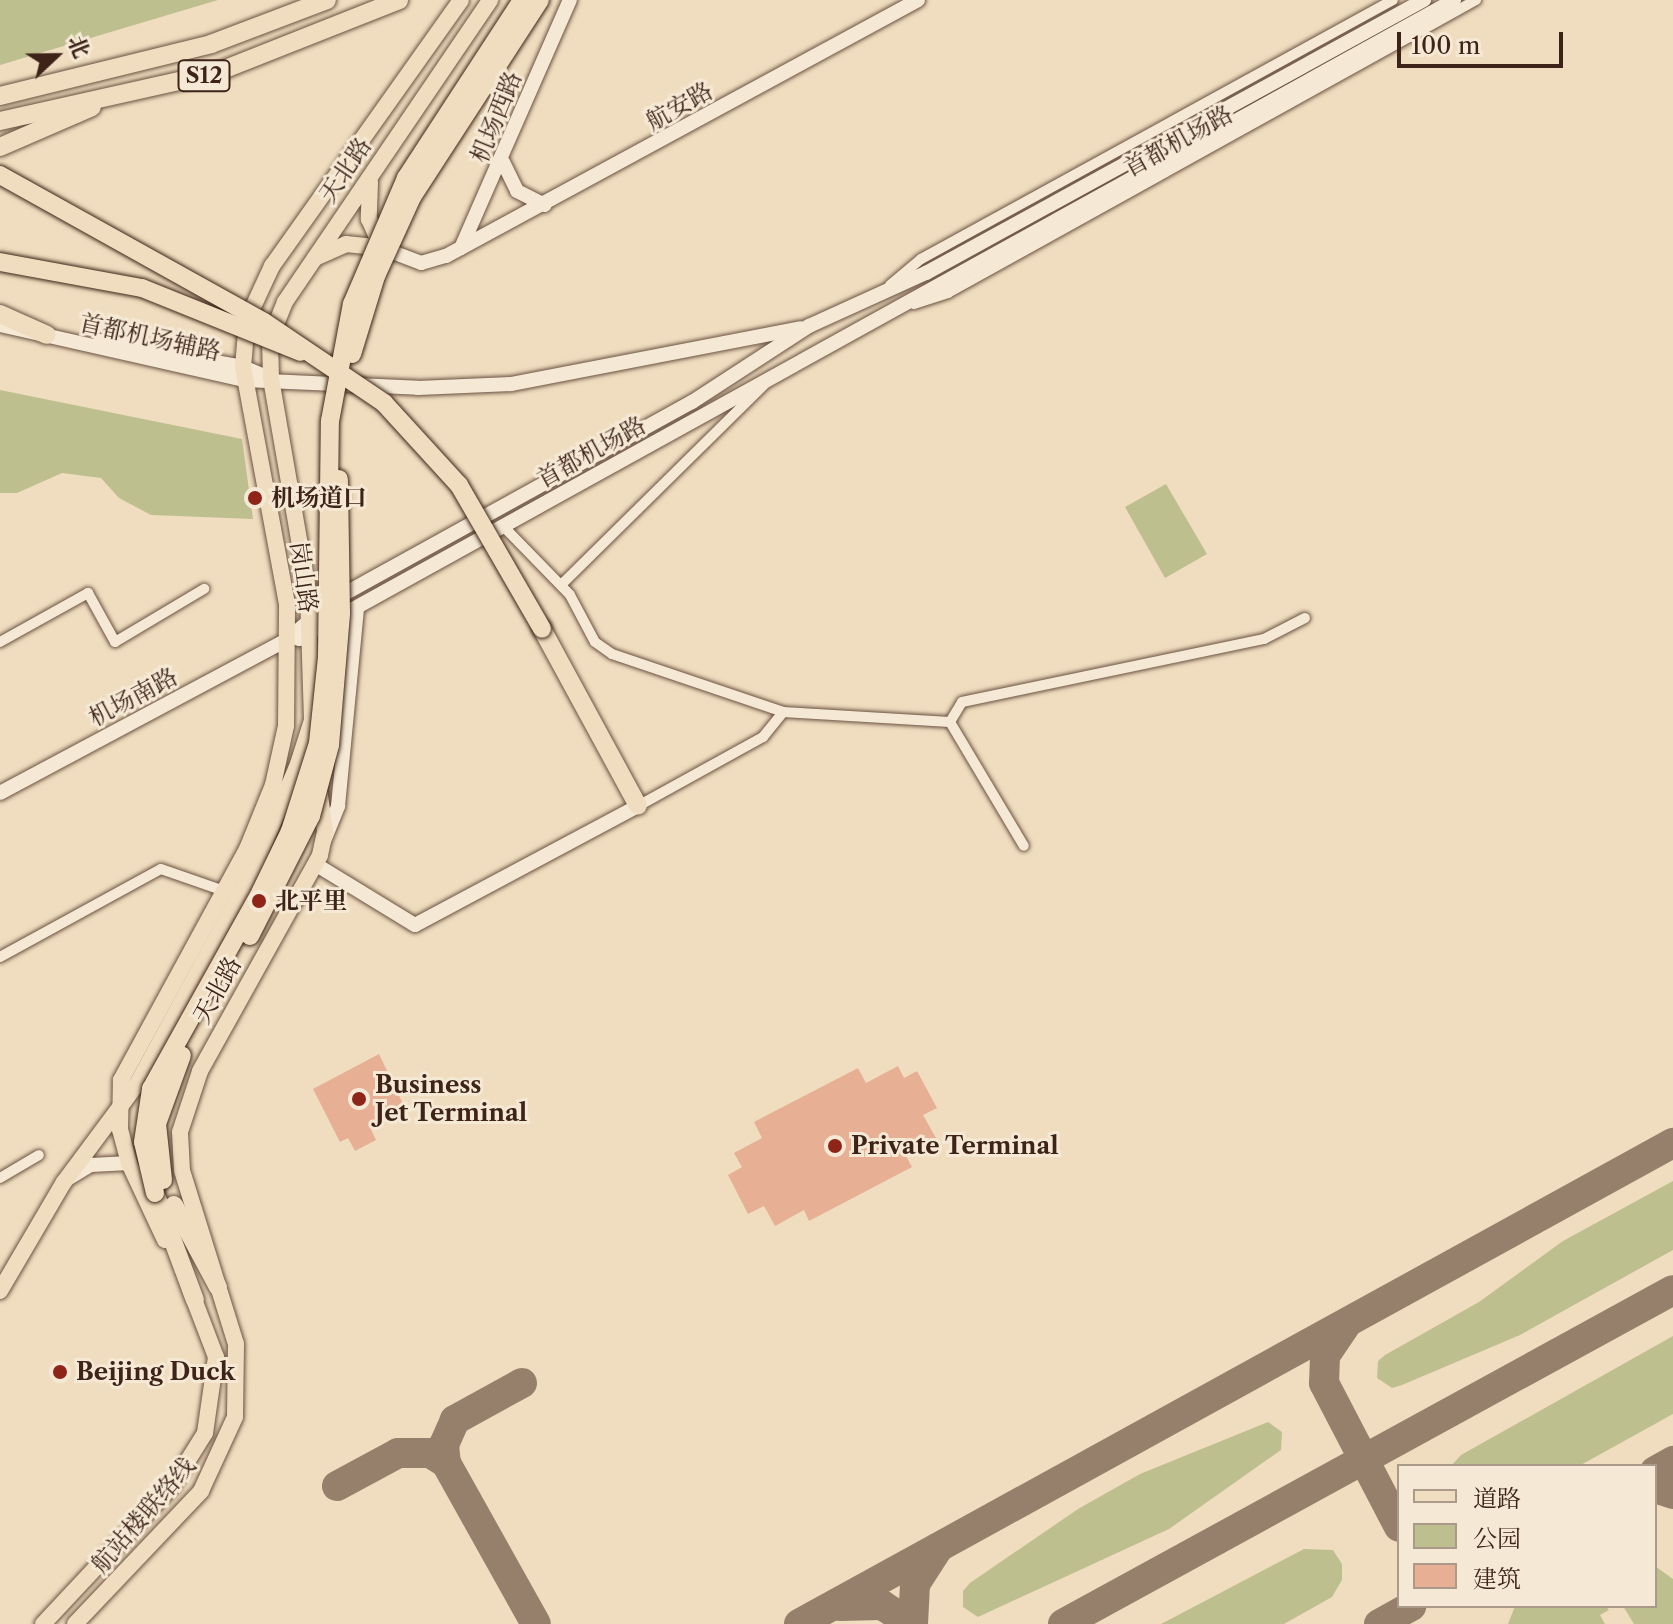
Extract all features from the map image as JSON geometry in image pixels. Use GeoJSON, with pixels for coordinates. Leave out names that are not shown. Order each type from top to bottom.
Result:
{"type":"FeatureCollection","features":[{"type":"Feature","properties":{"kind":"highway"},"geometry":{"type":"LineString","coordinates":[[278,20],[308,0]]}},
{"type":"Feature","properties":{"kind":"highway","name":"S12"},"geometry":{"type":"LineString","coordinates":[[0,96],[146,63],[278,20],[327,0]]}},
{"type":"Feature","properties":{"kind":"highway","name":"S12"},"geometry":{"type":"LineString","coordinates":[[0,121],[109,98],[243,64],[399,0]]}},
{"type":"Feature","properties":{"kind":"highway"},"geometry":{"type":"LineString","coordinates":[[195,1300],[143,1142],[151,1089],[267,879],[318,743],[327,657],[330,421],[352,304],[406,178],[522,0]]}},
{"type":"Feature","properties":{"kind":"highway"},"geometry":{"type":"LineString","coordinates":[[218,1287],[160,1190],[157,1139],[169,1083],[288,867],[325,771],[339,671],[341,432],[367,300],[430,165],[540,0]]}},
{"type":"Feature","properties":{"kind":"highway"},"geometry":{"type":"LineString","coordinates":[[0,147],[70,121],[109,98]]}},
{"type":"Feature","properties":{"kind":"highway"},"geometry":{"type":"LineString","coordinates":[[0,175],[264,322],[302,353],[384,403],[441,461],[542,629],[638,806]]}},
{"type":"Feature","properties":{"kind":"highway"},"geometry":{"type":"LineString","coordinates":[[0,262],[142,288],[276,347],[302,353]]}},
{"type":"Feature","properties":{"kind":"highway"},"geometry":{"type":"LineString","coordinates":[[0,314],[47,335]]}},
{"type":"Feature","properties":{"kind":"main road","name":"天北路"},"geometry":{"type":"LineString","coordinates":[[244,373],[247,320],[260,286],[461,0]]}},
{"type":"Feature","properties":{"kind":"main road","name":"天北路"},"geometry":{"type":"LineString","coordinates":[[271,379],[273,326],[314,258],[490,0]]}},
{"type":"Feature","properties":{"kind":"main road"},"geometry":{"type":"LineString","coordinates":[[314,258],[346,244],[382,248],[367,201],[376,167]]}},
{"type":"Feature","properties":{"kind":"main road","name":"岗山路"},"geometry":{"type":"LineString","coordinates":[[244,373],[287,604],[287,640]]}},
{"type":"Feature","properties":{"kind":"main road","name":"岗山路"},"geometry":{"type":"LineString","coordinates":[[271,379],[310,637]]}},
{"type":"Feature","properties":{"kind":"main road","name":"天北路"},"geometry":{"type":"LineString","coordinates":[[218,1287],[182,1171],[183,1118],[200,1071],[315,864],[324,841],[312,720],[310,637]]}},
{"type":"Feature","properties":{"kind":"main road","name":"天北路"},"geometry":{"type":"LineString","coordinates":[[129,1163],[118,1107],[121,1080],[227,892],[280,761],[287,640]]}},
{"type":"Feature","properties":{"kind":"main road","name":"天北路"},"geometry":{"type":"LineString","coordinates":[[118,1107],[137,1084],[252,872],[312,720]]}},
{"type":"Feature","properties":{"kind":"main road"},"geometry":{"type":"LineString","coordinates":[[0,1291],[64,1182],[118,1107]]}},
{"type":"Feature","properties":{"kind":"main road","name":"航站楼联络线"},"geometry":{"type":"LineString","coordinates":[[43,1624],[172,1486],[201,1442],[217,1372],[195,1300],[129,1163]]}},
{"type":"Feature","properties":{"kind":"main road","name":"航站楼联络线"},"geometry":{"type":"LineString","coordinates":[[75,1624],[191,1503],[223,1455],[240,1380],[235,1335],[218,1287]]}},
{"type":"Feature","properties":{"kind":"street","name":"机场西路"},"geometry":{"type":"LineString","coordinates":[[460,248],[502,162],[570,0]]}},
{"type":"Feature","properties":{"kind":"street","name":"航安路"},"geometry":{"type":"LineString","coordinates":[[382,248],[421,263],[460,248],[545,205],[918,0]]}},
{"type":"Feature","properties":{"kind":"street","name":"首都机场路"},"geometry":{"type":"LineString","coordinates":[[890,285],[921,259],[1393,0]]}},
{"type":"Feature","properties":{"kind":"street","name":"首都机场路"},"geometry":{"type":"LineString","coordinates":[[287,640],[334,600],[692,402],[809,326],[890,285],[926,273],[1424,0]]}},
{"type":"Feature","properties":{"kind":"street","name":"首都机场路"},"geometry":{"type":"LineString","coordinates":[[310,637],[775,374],[1454,0]]}},
{"type":"Feature","properties":{"kind":"street","name":"首都机场路"},"geometry":{"type":"LineString","coordinates":[[896,309],[948,293],[1476,0]]}},
{"type":"Feature","properties":{"kind":"street"},"geometry":{"type":"LineString","coordinates":[[502,162],[517,191],[545,205]]}},
{"type":"Feature","properties":{"kind":"street","name":"首都机场辅路"},"geometry":{"type":"LineString","coordinates":[[0,325],[244,373]]}},
{"type":"Feature","properties":{"kind":"street"},"geometry":{"type":"LineString","coordinates":[[809,326],[822,349]]}},
{"type":"Feature","properties":{"kind":"street","name":"首都机场路"},"geometry":{"type":"LineString","coordinates":[[244,373],[271,379],[485,388],[646,362],[809,326]]}},
{"type":"Feature","properties":{"kind":"street"},"geometry":{"type":"LineString","coordinates":[[561,585],[775,374]]}},
{"type":"Feature","properties":{"kind":"street"},"geometry":{"type":"LineString","coordinates":[[503,526],[561,585],[602,650],[783,712],[950,722]]}},
{"type":"Feature","properties":{"kind":"street"},"geometry":{"type":"LineString","coordinates":[[0,642],[88,593],[115,642],[204,589]]}},
{"type":"Feature","properties":{"kind":"street"},"geometry":{"type":"LineString","coordinates":[[324,841],[338,806],[357,608]]}},
{"type":"Feature","properties":{"kind":"street"},"geometry":{"type":"LineString","coordinates":[[950,722],[962,702],[1264,639],[1305,618]]}},
{"type":"Feature","properties":{"kind":"street"},"geometry":{"type":"LineString","coordinates":[[287,640],[310,637]]}},
{"type":"Feature","properties":{"kind":"street","name":"机场南路"},"geometry":{"type":"LineString","coordinates":[[0,793],[287,640]]}},
{"type":"Feature","properties":{"kind":"street"},"geometry":{"type":"LineString","coordinates":[[315,864],[406,925],[415,925],[763,737],[783,712]]}},
{"type":"Feature","properties":{"kind":"street"},"geometry":{"type":"LineString","coordinates":[[950,722],[1024,846]]}},
{"type":"Feature","properties":{"kind":"street"},"geometry":{"type":"LineString","coordinates":[[0,957],[161,869],[227,892]]}},
{"type":"Feature","properties":{"kind":"street"},"geometry":{"type":"LineString","coordinates":[[0,1178],[39,1155]]}},
{"type":"Feature","properties":{"kind":"street"},"geometry":{"type":"LineString","coordinates":[[64,1182],[91,1165],[129,1163]]}},
{"type":"Feature","properties":{"kind":"green space"},"geometry":{"type":"Polygon","coordinates":[[[0,0],[218,0],[0,65],[0,0]]]}},
{"type":"Feature","properties":{"kind":"green space"},"geometry":{"type":"Polygon","coordinates":[[[0,390],[242,439],[253,519],[151,515],[119,498],[101,478],[62,473],[17,493],[0,493],[0,390]]]}},
{"type":"Feature","properties":{"kind":"green space"},"geometry":{"type":"Polygon","coordinates":[[[1166,484],[1207,554],[1165,578],[1125,507],[1166,484]]]}},
{"type":"Feature","properties":{"kind":"green space"},"geometry":{"type":"Polygon","coordinates":[[[1673,1181],[1673,1250],[1520,1335],[1402,1385],[1392,1388],[1377,1378],[1378,1361],[1385,1355],[1479,1302],[1563,1241],[1673,1181]]]}},
{"type":"Feature","properties":{"kind":"green space"},"geometry":{"type":"Polygon","coordinates":[[[1673,1336],[1673,1414],[1583,1464],[1453,1464],[1461,1455],[1673,1336]]]}},
{"type":"Feature","properties":{"kind":"green space"},"geometry":{"type":"Polygon","coordinates":[[[1268,1422],[1282,1432],[1281,1450],[1169,1529],[978,1617],[963,1607],[963,1591],[970,1583],[1078,1509],[1140,1474],[1268,1422]]]}},
{"type":"Feature","properties":{"kind":"green space"},"geometry":{"type":"Polygon","coordinates":[[[1304,1549],[1333,1550],[1342,1564],[1342,1580],[1332,1597],[1284,1624],[1161,1624],[1304,1549]]]}},
{"type":"Feature","properties":{"kind":"green space"},"geometry":{"type":"Polygon","coordinates":[[[1657,1567],[1673,1579],[1673,1624],[1634,1624],[1624,1608],[1657,1608],[1657,1567]]]}},
{"type":"Feature","properties":{"kind":"green space"},"geometry":{"type":"Polygon","coordinates":[[[1514,1608],[1609,1610],[1600,1615],[1605,1624],[1508,1624],[1514,1608]]]}},
{"type":"Feature","properties":{"kind":"building","name":"Business Jet Terminal"},"geometry":{"type":"Polygon","coordinates":[[[379,1054],[403,1104],[369,1125],[376,1140],[355,1151],[348,1138],[340,1142],[313,1089],[379,1054]]]}},
{"type":"Feature","properties":{"kind":"building","name":"Private Terminal"},"geometry":{"type":"Polygon","coordinates":[[[898,1066],[904,1078],[917,1071],[937,1108],[923,1115],[936,1138],[905,1154],[912,1167],[809,1221],[804,1210],[775,1226],[764,1206],[748,1214],[728,1175],[742,1167],[734,1153],[762,1138],[754,1122],[858,1068],[866,1083],[898,1066]]]}},
{"type":"Feature","properties":{"kind":"taxiway"},"geometry":{"type":"LineString","coordinates":[[799,1624],[1673,1143]]}},
{"type":"Feature","properties":{"kind":"taxiway"},"geometry":{"type":"LineString","coordinates":[[1063,1624],[1673,1290]]}},
{"type":"Feature","properties":{"kind":"taxiway"},"geometry":{"type":"LineString","coordinates":[[1345,1326],[1325,1356],[1324,1383],[1397,1523]]}},
{"type":"Feature","properties":{"kind":"taxiway"},"geometry":{"type":"LineString","coordinates":[[522,1383],[455,1420],[444,1445],[446,1463],[536,1624]]}},
{"type":"Feature","properties":{"kind":"taxiway"},"geometry":{"type":"LineString","coordinates":[[337,1486],[398,1453],[430,1453],[446,1463]]}},
{"type":"Feature","properties":{"kind":"taxiway"},"geometry":{"type":"LineString","coordinates":[[1657,1470],[1673,1461]]}},
{"type":"Feature","properties":{"kind":"taxiway"},"geometry":{"type":"LineString","coordinates":[[1657,1489],[1673,1494]]}},
{"type":"Feature","properties":{"kind":"taxiway"},"geometry":{"type":"LineString","coordinates":[[913,1624],[915,1584],[937,1550]]}},
{"type":"Feature","properties":{"kind":"taxiway"},"geometry":{"type":"LineString","coordinates":[[840,1606],[882,1605],[911,1624]]}},
{"type":"Feature","properties":{"kind":"taxiway"},"geometry":{"type":"LineString","coordinates":[[1379,1624],[1407,1608]]}},
{"type":"Feature","properties":{"kind":"place","name":"机场道口"},"geometry":{"type":"Point","coordinates":[255,498]}},
{"type":"Feature","properties":{"kind":"place","name":"北平里"},"geometry":{"type":"Point","coordinates":[259,901]}},
{"type":"Feature","properties":{"kind":"place","name":"Business Jet Terminal"},"geometry":{"type":"Point","coordinates":[359,1099]}},
{"type":"Feature","properties":{"kind":"place","name":"Private Terminal"},"geometry":{"type":"Point","coordinates":[835,1146]}},
{"type":"Feature","properties":{"kind":"place","name":"Beijing Duck"},"geometry":{"type":"Point","coordinates":[60,1372]}}]}
